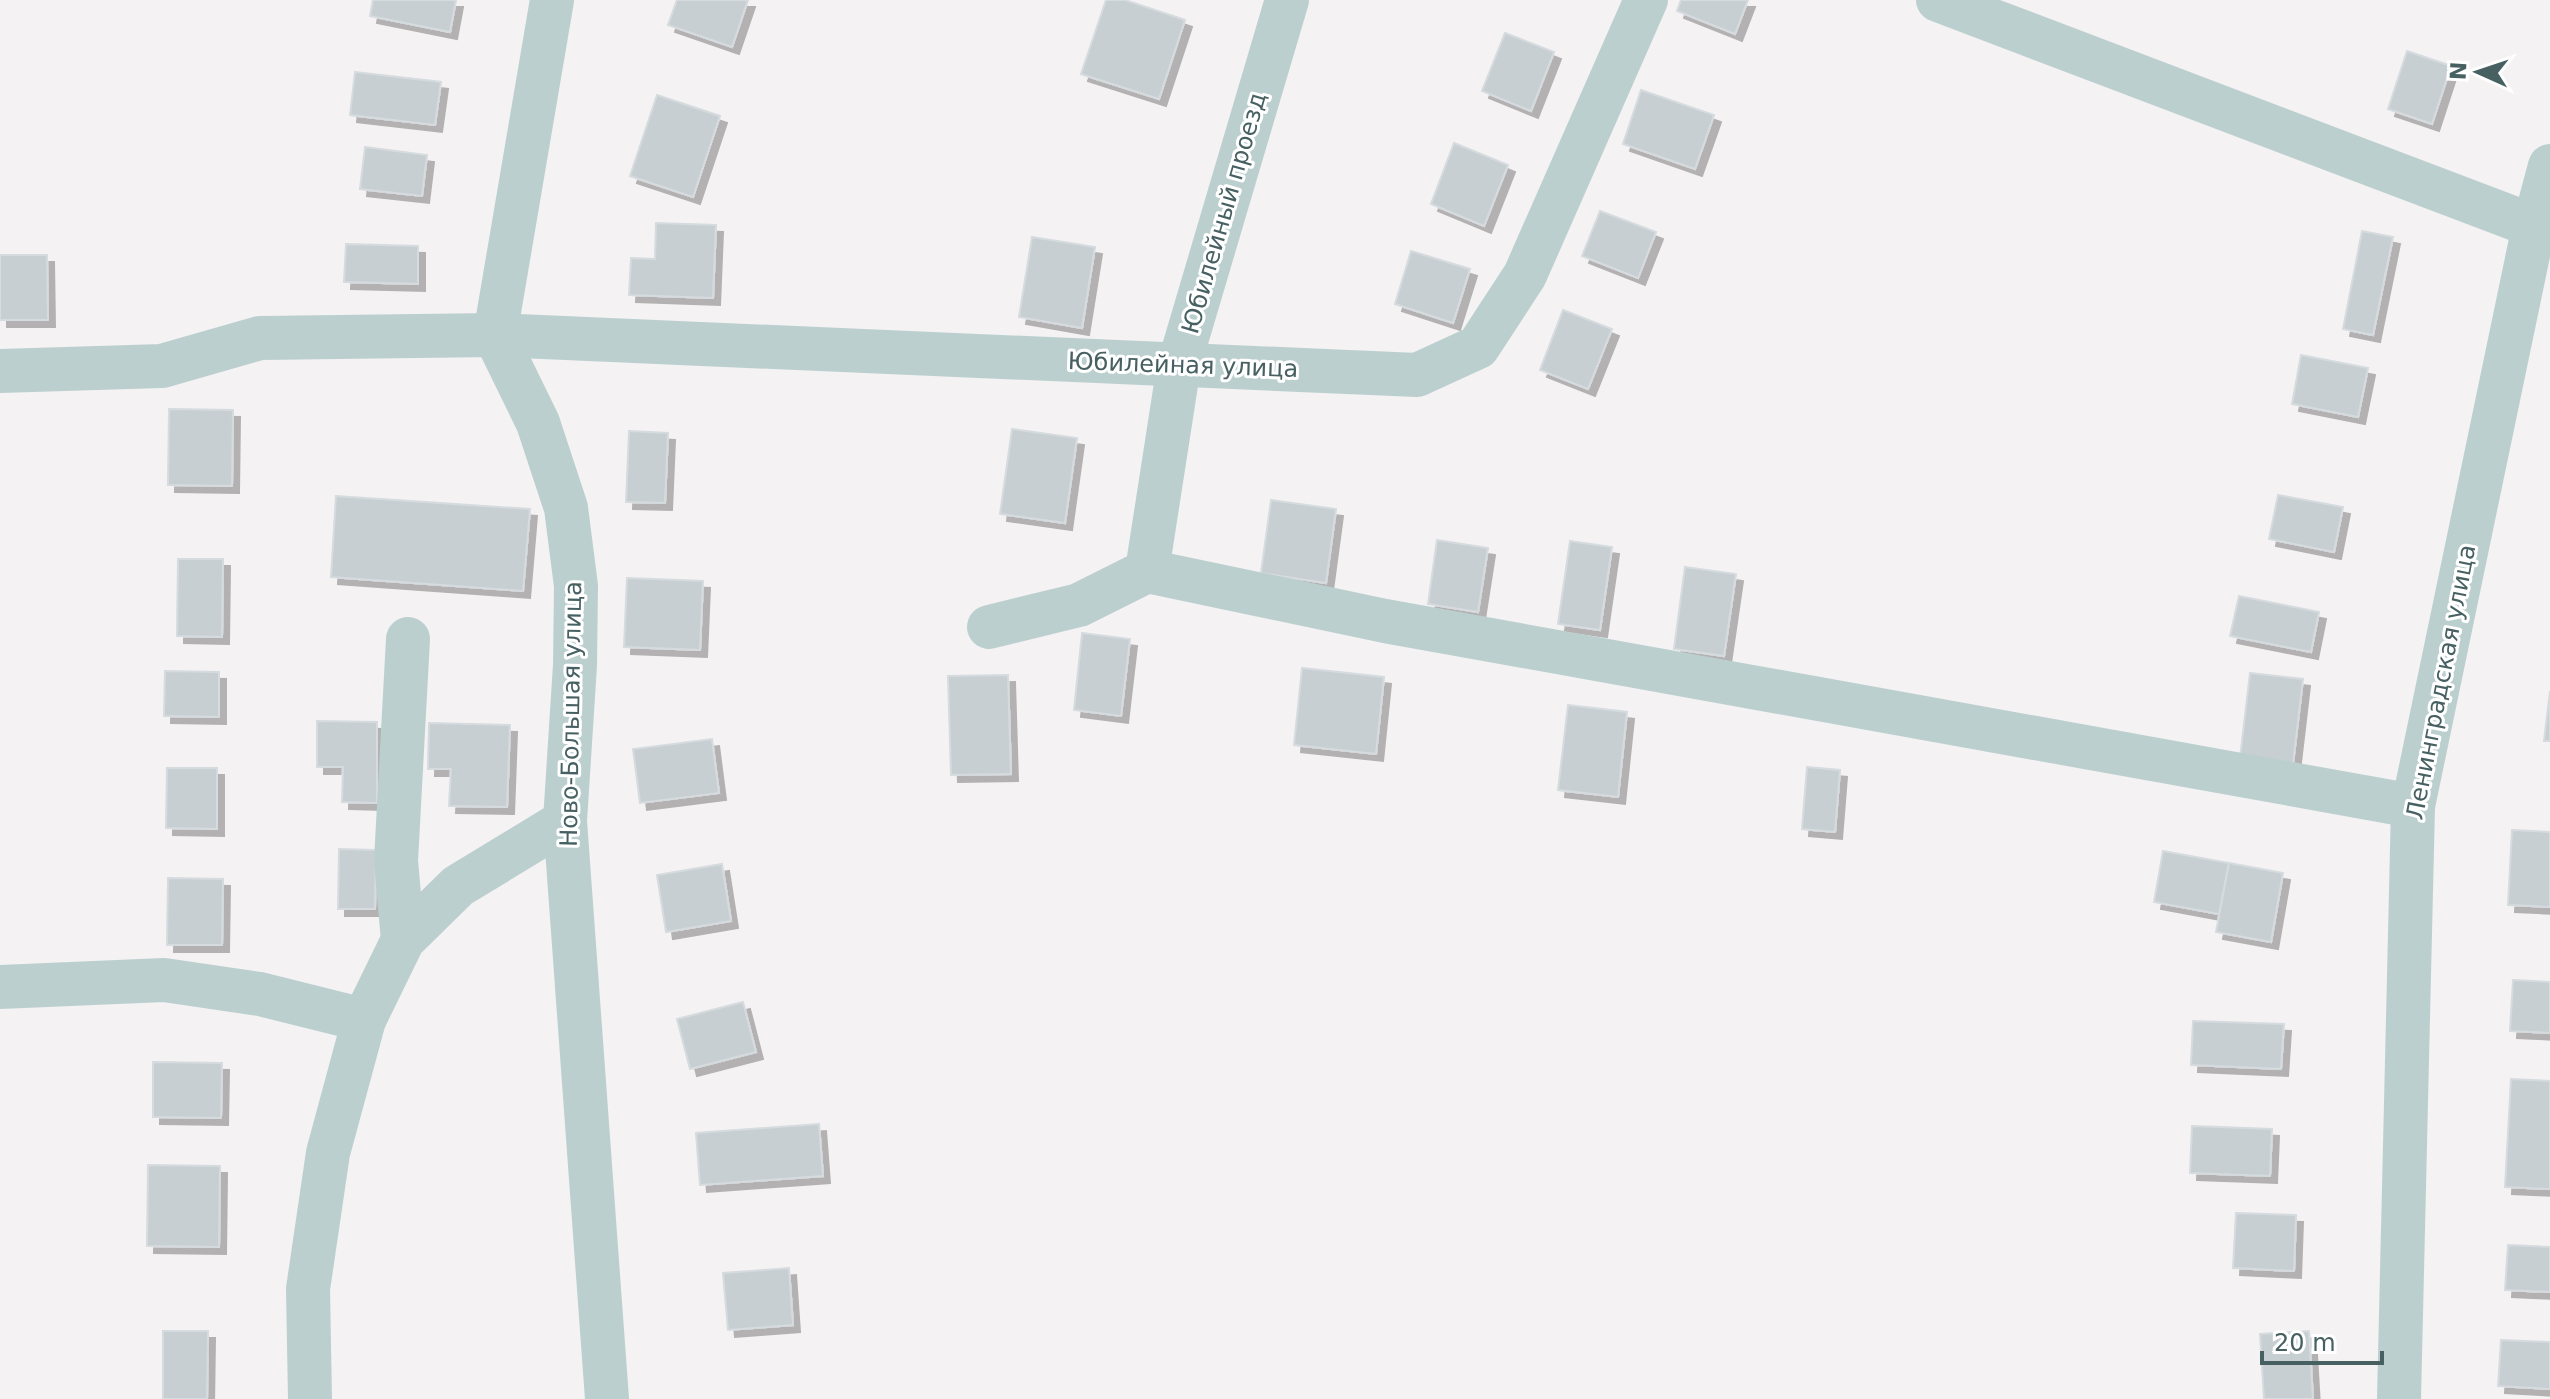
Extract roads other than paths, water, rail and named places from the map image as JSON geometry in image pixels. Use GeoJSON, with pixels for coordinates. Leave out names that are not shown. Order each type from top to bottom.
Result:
{"type":"FeatureCollection","features":[{"type":"Feature","properties":{"kind":"street"},"geometry":{"type":"LineString","coordinates":[[495,335],[552,0]]}},
{"type":"Feature","properties":{"kind":"street","name":"Юбилейный проезд"},"geometry":{"type":"LineString","coordinates":[[1147,571],[1179,365],[1287,0]]}},
{"type":"Feature","properties":{"kind":"street","name":"Юбилейная улица"},"geometry":{"type":"LineString","coordinates":[[0,371],[162,366],[260,338],[495,335],[1417,375],[1478,347],[1525,275],[1646,0]]}},
{"type":"Feature","properties":{"kind":"street"},"geometry":{"type":"LineString","coordinates":[[1938,0],[2542,225]]}},
{"type":"Feature","properties":{"kind":"street","name":"Ленинградская улица"},"geometry":{"type":"LineString","coordinates":[[2399,1399],[2413,806],[2542,225],[2550,166]]}},
{"type":"Feature","properties":{"kind":"street","name":"Ново-Большая улица"},"geometry":{"type":"LineString","coordinates":[[495,335],[538,423],[566,508],[576,586],[575,665],[565,821],[607,1399]]}},
{"type":"Feature","properties":{"kind":"street"},"geometry":{"type":"LineString","coordinates":[[989,627],[1079,605],[1147,571],[1385,621],[2413,806]]}},
{"type":"Feature","properties":{"kind":"street"},"geometry":{"type":"LineString","coordinates":[[403,940],[396,861],[408,639]]}},
{"type":"Feature","properties":{"kind":"street"},"geometry":{"type":"LineString","coordinates":[[310,1399],[308,1289],[328,1153],[364,1020],[403,940],[458,886],[565,821]]}},
{"type":"Feature","properties":{"kind":"street"},"geometry":{"type":"LineString","coordinates":[[0,987],[164,980],[260,994],[364,1020]]}}]}
